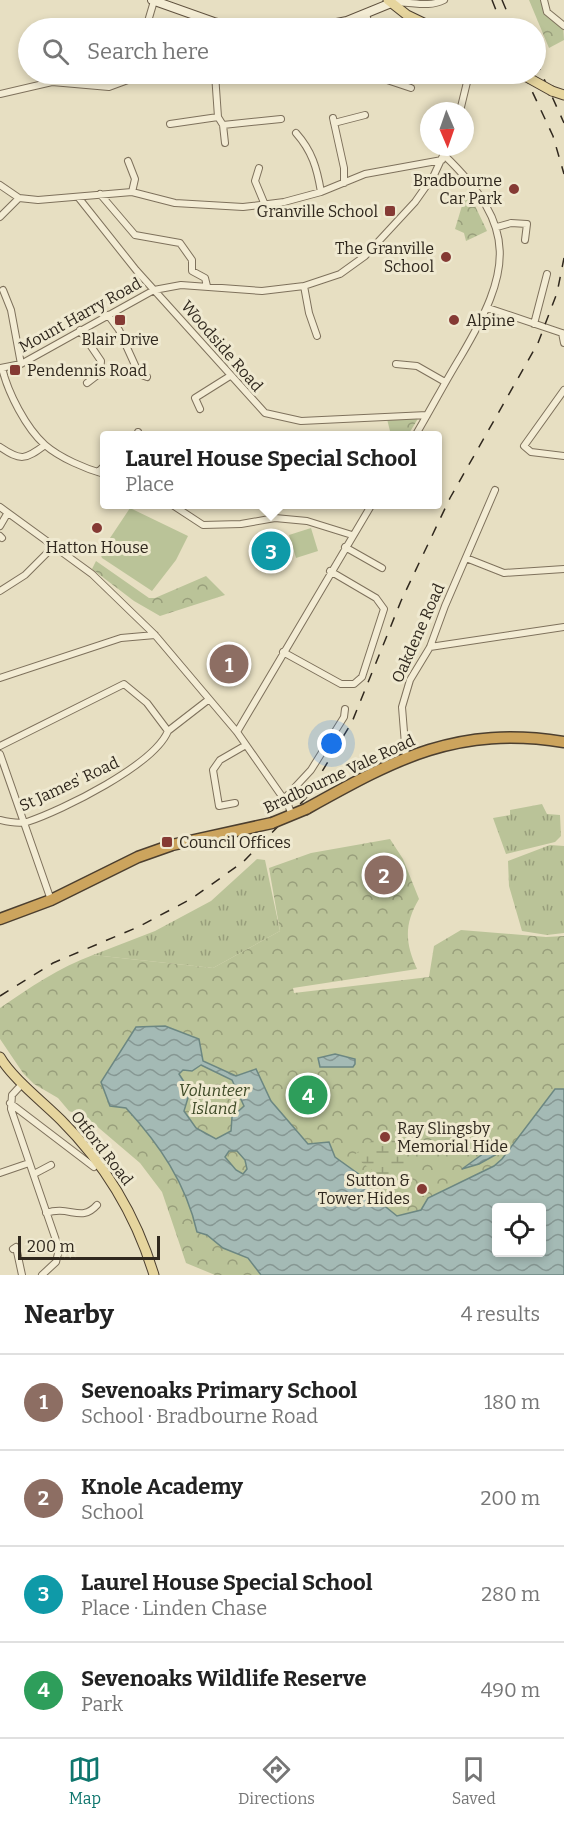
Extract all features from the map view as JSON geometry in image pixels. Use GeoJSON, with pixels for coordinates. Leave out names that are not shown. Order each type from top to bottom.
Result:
{"type":"FeatureCollection","features":[{"type":"Feature","properties":{"kind":"highway","name":"Bradbourne Vale Road"},"geometry":{"type":"LineString","coordinates":[[0,920],[51,900],[123,863],[172,844],[272,823],[288,806],[306,809],[406,757],[444,745],[495,738],[534,737],[564,742]]}},
{"type":"Feature","properties":{"kind":"main road"},"geometry":{"type":"LineString","coordinates":[[153,0],[196,18]]}},
{"type":"Feature","properties":{"kind":"main road"},"geometry":{"type":"LineString","coordinates":[[350,18],[366,14],[379,4],[389,1],[413,18]]}},
{"type":"Feature","properties":{"kind":"main road"},"geometry":{"type":"LineString","coordinates":[[539,84],[564,95]]}},
{"type":"Feature","properties":{"kind":"main road","name":"Otford Road"},"geometry":{"type":"LineString","coordinates":[[0,1057],[78,1137],[117,1188],[141,1236],[154,1275]]}},
{"type":"Feature","properties":{"kind":"street"},"geometry":{"type":"LineString","coordinates":[[149,18],[153,0]]}},
{"type":"Feature","properties":{"kind":"street"},"geometry":{"type":"LineString","coordinates":[[389,1],[429,5],[444,0]]}},
{"type":"Feature","properties":{"kind":"street"},"geometry":{"type":"LineString","coordinates":[[544,0],[548,12],[564,26]]}},
{"type":"Feature","properties":{"kind":"street"},"geometry":{"type":"LineString","coordinates":[[366,14],[367,18]]}},
{"type":"Feature","properties":{"kind":"street"},"geometry":{"type":"LineString","coordinates":[[0,94],[38,84]]}},
{"type":"Feature","properties":{"kind":"street"},"geometry":{"type":"LineString","coordinates":[[75,84],[109,87],[117,84]]}},
{"type":"Feature","properties":{"kind":"street"},"geometry":{"type":"LineString","coordinates":[[216,84],[218,117],[224,125],[225,143]]}},
{"type":"Feature","properties":{"kind":"street"},"geometry":{"type":"LineString","coordinates":[[399,84],[411,88]]}},
{"type":"Feature","properties":{"kind":"street"},"geometry":{"type":"LineString","coordinates":[[462,102],[467,84]]}},
{"type":"Feature","properties":{"kind":"street"},"geometry":{"type":"LineString","coordinates":[[345,183],[345,168],[333,120],[364,115]]}},
{"type":"Feature","properties":{"kind":"street"},"geometry":{"type":"LineString","coordinates":[[170,124],[218,117]]}},
{"type":"Feature","properties":{"kind":"street"},"geometry":{"type":"LineString","coordinates":[[224,125],[281,119]]}},
{"type":"Feature","properties":{"kind":"street"},"geometry":{"type":"LineString","coordinates":[[296,133],[317,167],[321,192]]}},
{"type":"Feature","properties":{"kind":"street"},"geometry":{"type":"LineString","coordinates":[[296,145],[301,139]]}},
{"type":"Feature","properties":{"kind":"street"},"geometry":{"type":"LineString","coordinates":[[0,185],[19,198],[38,200],[132,192],[175,203],[231,207],[264,205],[321,192],[365,174],[443,157],[461,171],[482,198],[497,226],[501,251],[500,271],[488,308],[418,431]]}},
{"type":"Feature","properties":{"kind":"street","name":"Mount Harry Road"},"geometry":{"type":"LineString","coordinates":[[1,368],[21,364],[154,290],[181,285],[262,291],[304,286],[340,274],[365,256],[415,202],[443,157]]}},
{"type":"Feature","properties":{"kind":"street"},"geometry":{"type":"LineString","coordinates":[[128,161],[135,179],[132,192]]}},
{"type":"Feature","properties":{"kind":"street"},"geometry":{"type":"LineString","coordinates":[[259,168],[255,181],[264,205]]}},
{"type":"Feature","properties":{"kind":"street"},"geometry":{"type":"LineString","coordinates":[[100,194],[135,235],[180,243],[192,260],[192,271],[205,278],[207,286]]}},
{"type":"Feature","properties":{"kind":"street","name":"Woodside Road"},"geometry":{"type":"LineString","coordinates":[[78,197],[87,211],[256,407],[269,415],[286,420],[323,421],[428,415]]}},
{"type":"Feature","properties":{"kind":"street"},"geometry":{"type":"LineString","coordinates":[[0,217],[19,198]]}},
{"type":"Feature","properties":{"kind":"street"},"geometry":{"type":"LineString","coordinates":[[497,226],[511,223],[527,224],[525,240]]}},
{"type":"Feature","properties":{"kind":"street"},"geometry":{"type":"LineString","coordinates":[[534,324],[547,274]]}},
{"type":"Feature","properties":{"kind":"street"},"geometry":{"type":"LineString","coordinates":[[304,286],[309,313],[317,336]]}},
{"type":"Feature","properties":{"kind":"street"},"geometry":{"type":"LineString","coordinates":[[3,290],[11,303],[21,364]]}},
{"type":"Feature","properties":{"kind":"street"},"geometry":{"type":"LineString","coordinates":[[488,308],[563,332],[564,343]]}},
{"type":"Feature","properties":{"kind":"street"},"geometry":{"type":"LineString","coordinates":[[108,315],[119,330],[139,374],[147,377]]}},
{"type":"Feature","properties":{"kind":"street"},"geometry":{"type":"LineString","coordinates":[[80,330],[104,360],[100,373],[87,383]]}},
{"type":"Feature","properties":{"kind":"street"},"geometry":{"type":"LineString","coordinates":[[396,364],[417,366],[445,382]]}},
{"type":"Feature","properties":{"kind":"street"},"geometry":{"type":"LineString","coordinates":[[1,368],[11,396],[45,445],[100,472]]}},
{"type":"Feature","properties":{"kind":"street"},"geometry":{"type":"LineString","coordinates":[[200,409],[195,398],[230,376]]}},
{"type":"Feature","properties":{"kind":"street"},"geometry":{"type":"LineString","coordinates":[[564,390],[524,446],[531,452],[564,456]]}},
{"type":"Feature","properties":{"kind":"street"},"geometry":{"type":"LineString","coordinates":[[0,447],[16,458],[28,457],[45,445]]}},
{"type":"Feature","properties":{"kind":"street","name":"Oakdene Road"},"geometry":{"type":"LineString","coordinates":[[406,757],[402,707],[410,680],[430,647],[495,490]]}},
{"type":"Feature","properties":{"kind":"street"},"geometry":{"type":"LineString","coordinates":[[0,507],[92,574],[155,634],[237,732],[288,806],[344,717],[345,709]]}},
{"type":"Feature","properties":{"kind":"street"},"geometry":{"type":"LineString","coordinates":[[179,509],[203,525],[240,524],[275,518],[307,521],[352,535]]}},
{"type":"Feature","properties":{"kind":"street"},"geometry":{"type":"LineString","coordinates":[[237,732],[330,571],[369,509]]}},
{"type":"Feature","properties":{"kind":"street"},"geometry":{"type":"LineString","coordinates":[[0,526],[7,514]]}},
{"type":"Feature","properties":{"kind":"street"},"geometry":{"type":"LineString","coordinates":[[0,591],[25,575],[55,545]]}},
{"type":"Feature","properties":{"kind":"street"},"geometry":{"type":"LineString","coordinates":[[345,547],[382,568]]}},
{"type":"Feature","properties":{"kind":"street"},"geometry":{"type":"LineString","coordinates":[[466,558],[504,573],[564,569]]}},
{"type":"Feature","properties":{"kind":"street"},"geometry":{"type":"LineString","coordinates":[[283,652],[341,684],[354,684],[362,677],[384,609],[376,598],[330,571]]}},
{"type":"Feature","properties":{"kind":"street"},"geometry":{"type":"LineString","coordinates":[[430,647],[564,627]]}},
{"type":"Feature","properties":{"kind":"street"},"geometry":{"type":"LineString","coordinates":[[0,678],[121,638],[155,634]]}},
{"type":"Feature","properties":{"kind":"street"},"geometry":{"type":"LineString","coordinates":[[0,746],[124,684],[147,703],[168,731]]}},
{"type":"Feature","properties":{"kind":"street","name":"St James' Road"},"geometry":{"type":"LineString","coordinates":[[0,820],[25,823],[128,772],[168,731],[208,700]]}},
{"type":"Feature","properties":{"kind":"street"},"geometry":{"type":"LineString","coordinates":[[235,803],[219,806],[213,770],[220,760],[246,745]]}},
{"type":"Feature","properties":{"kind":"street"},"geometry":{"type":"LineString","coordinates":[[0,754],[51,900]]}},
{"type":"Feature","properties":{"kind":"street"},"geometry":{"type":"LineString","coordinates":[[24,1083],[12,1095],[10,1103],[59,1254],[56,1262],[42,1275]]}},
{"type":"Feature","properties":{"kind":"street","name":"Otford Road"},"geometry":{"type":"LineString","coordinates":[[10,1103],[94,1167]]}},
{"type":"Feature","properties":{"kind":"street"},"geometry":{"type":"LineString","coordinates":[[0,1173],[29,1163]]}},
{"type":"Feature","properties":{"kind":"street"},"geometry":{"type":"LineString","coordinates":[[34,1174],[51,1166]]}},
{"type":"Feature","properties":{"kind":"street"},"geometry":{"type":"LineString","coordinates":[[46,1213],[64,1208],[79,1214],[93,1214],[97,1205]]}},
{"type":"Feature","properties":{"kind":"street"},"geometry":{"type":"LineString","coordinates":[[13,1249],[16,1248],[22,1275]]}},
{"type":"Feature","properties":{"kind":"green space"},"geometry":{"type":"Polygon","coordinates":[[[529,0],[544,0],[544,6],[563,25],[564,40],[549,48],[546,41],[546,18],[536,18],[529,0]]]}},
{"type":"Feature","properties":{"kind":"green space"},"geometry":{"type":"Polygon","coordinates":[[[467,189],[487,231],[466,241],[464,233],[455,229],[467,189]]]}},
{"type":"Feature","properties":{"kind":"green space"},"geometry":{"type":"Polygon","coordinates":[[[419,417],[410,431],[390,431],[387,419],[419,417]]]}},
{"type":"Feature","properties":{"kind":"green space"},"geometry":{"type":"Polygon","coordinates":[[[129,509],[188,536],[176,560],[152,591],[102,558],[100,553],[129,509]]]}},
{"type":"Feature","properties":{"kind":"green space"},"geometry":{"type":"Polygon","coordinates":[[[311,528],[318,551],[296,558],[289,535],[311,528]]]}},
{"type":"Feature","properties":{"kind":"green space"},"geometry":{"type":"Polygon","coordinates":[[[96,561],[149,598],[155,598],[206,576],[225,595],[160,616],[134,601],[92,569],[96,561]]]}},
{"type":"Feature","properties":{"kind":"green space"},"geometry":{"type":"Polygon","coordinates":[[[542,804],[547,814],[560,815],[561,836],[555,842],[506,854],[493,818],[510,815],[510,810],[542,804]]]}},
{"type":"Feature","properties":{"kind":"green space","name":"Volunteer Island"},"geometry":{"type":"Polygon","coordinates":[[[390,839],[403,859],[419,899],[411,917],[408,934],[410,951],[417,969],[293,988],[294,993],[429,977],[434,946],[461,930],[546,937],[564,936],[564,1275],[215,1275],[186,1263],[162,1192],[140,1163],[86,1117],[69,1111],[58,1098],[34,1084],[23,1073],[0,1039],[0,1008],[57,972],[93,955],[213,968],[280,931],[269,868],[311,853],[390,839]]]}},
{"type":"Feature","properties":{"kind":"green space"},"geometry":{"type":"Polygon","coordinates":[[[550,845],[564,846],[564,933],[547,935],[522,931],[509,886],[508,861],[550,845]]]}},
{"type":"Feature","properties":{"kind":"green space"},"geometry":{"type":"Polygon","coordinates":[[[257,859],[265,860],[280,931],[213,968],[93,955],[155,931],[211,901],[257,859]]]}},
{"type":"Feature","properties":{"kind":"green space"},"geometry":{"type":"Polygon","coordinates":[[[385,1130],[397,1136],[410,1170],[388,1182],[353,1156],[385,1130]]]}},
{"type":"Feature","properties":{"kind":"water"},"geometry":{"type":"Polygon","coordinates":[[[165,1026],[199,1039],[203,1061],[236,1076],[256,1069],[271,1101],[308,1144],[329,1142],[335,1157],[360,1175],[376,1199],[397,1216],[421,1210],[428,1198],[494,1166],[502,1159],[555,1089],[564,1089],[564,1275],[261,1275],[248,1258],[223,1248],[207,1235],[197,1232],[186,1197],[170,1165],[126,1108],[110,1106],[101,1082],[136,1027],[165,1026]],[[201,1065],[192,1071],[183,1070],[179,1074],[190,1091],[184,1111],[196,1128],[216,1139],[231,1131],[232,1117],[244,1106],[232,1080],[201,1065]],[[229,1151],[225,1157],[236,1170],[243,1174],[247,1169],[245,1160],[237,1151],[229,1151]]]}},
{"type":"Feature","properties":{"kind":"water"},"geometry":{"type":"Polygon","coordinates":[[[335,1054],[355,1059],[355,1064],[353,1067],[320,1067],[318,1058],[335,1054]]]}},
{"type":"Feature","properties":{"kind":"water"},"geometry":{"type":"Polygon","coordinates":[[[497,1140],[497,1154],[479,1164],[462,1169],[491,1148],[497,1140]]]}},
{"type":"Feature","properties":{"kind":"railway"},"geometry":{"type":"LineString","coordinates":[[492,0],[499,18]]}},
{"type":"Feature","properties":{"kind":"railway"},"geometry":{"type":"LineString","coordinates":[[502,0],[510,18]]}},
{"type":"Feature","properties":{"kind":"railway"},"geometry":{"type":"LineString","coordinates":[[546,83],[564,123]]}},
{"type":"Feature","properties":{"kind":"railway"},"geometry":{"type":"LineString","coordinates":[[529,84],[553,136],[564,174]]}},
{"type":"Feature","properties":{"kind":"railway"},"geometry":{"type":"LineString","coordinates":[[0,996],[53,963],[138,927],[191,899],[243,862],[306,798],[352,722],[401,601],[450,498],[538,343],[557,293],[564,258]]}},
{"type":"Feature","properties":{"kind":"place","name":"Bradbourne Car Park"},"geometry":{"type":"Point","coordinates":[514,189]}},
{"type":"Feature","properties":{"kind":"place","name":"Granville School"},"geometry":{"type":"Point","coordinates":[390,211]}},
{"type":"Feature","properties":{"kind":"place","name":"The Granville School"},"geometry":{"type":"Point","coordinates":[446,257]}},
{"type":"Feature","properties":{"kind":"place","name":"Blair Drive"},"geometry":{"type":"Point","coordinates":[120,320]}},
{"type":"Feature","properties":{"kind":"place","name":"Alpine"},"geometry":{"type":"Point","coordinates":[454,320]}},
{"type":"Feature","properties":{"kind":"place","name":"Pendennis Road"},"geometry":{"type":"Point","coordinates":[15,370]}},
{"type":"Feature","properties":{"kind":"place","name":"Hatton House"},"geometry":{"type":"Point","coordinates":[97,528]}},
{"type":"Feature","properties":{"kind":"place","name":"Laurel House Special School"},"geometry":{"type":"Point","coordinates":[271,551]}},
{"type":"Feature","properties":{"kind":"place","name":"Sevenoaks Primary School"},"geometry":{"type":"Point","coordinates":[229,664]}},
{"type":"Feature","properties":{"kind":"place","name":"Council Offices"},"geometry":{"type":"Point","coordinates":[167,842]}},
{"type":"Feature","properties":{"kind":"place","name":"Knole Academy"},"geometry":{"type":"Point","coordinates":[384,875]}},
{"type":"Feature","properties":{"kind":"place","name":"Sevenoaks Wildlife Reserve"},"geometry":{"type":"Point","coordinates":[308,1095]}},
{"type":"Feature","properties":{"kind":"place","name":"Ray Slingsby Memorial Hide"},"geometry":{"type":"Point","coordinates":[385,1137]}},
{"type":"Feature","properties":{"kind":"place","name":"Sutton & Tower Hides"},"geometry":{"type":"Point","coordinates":[422,1189]}}]}
